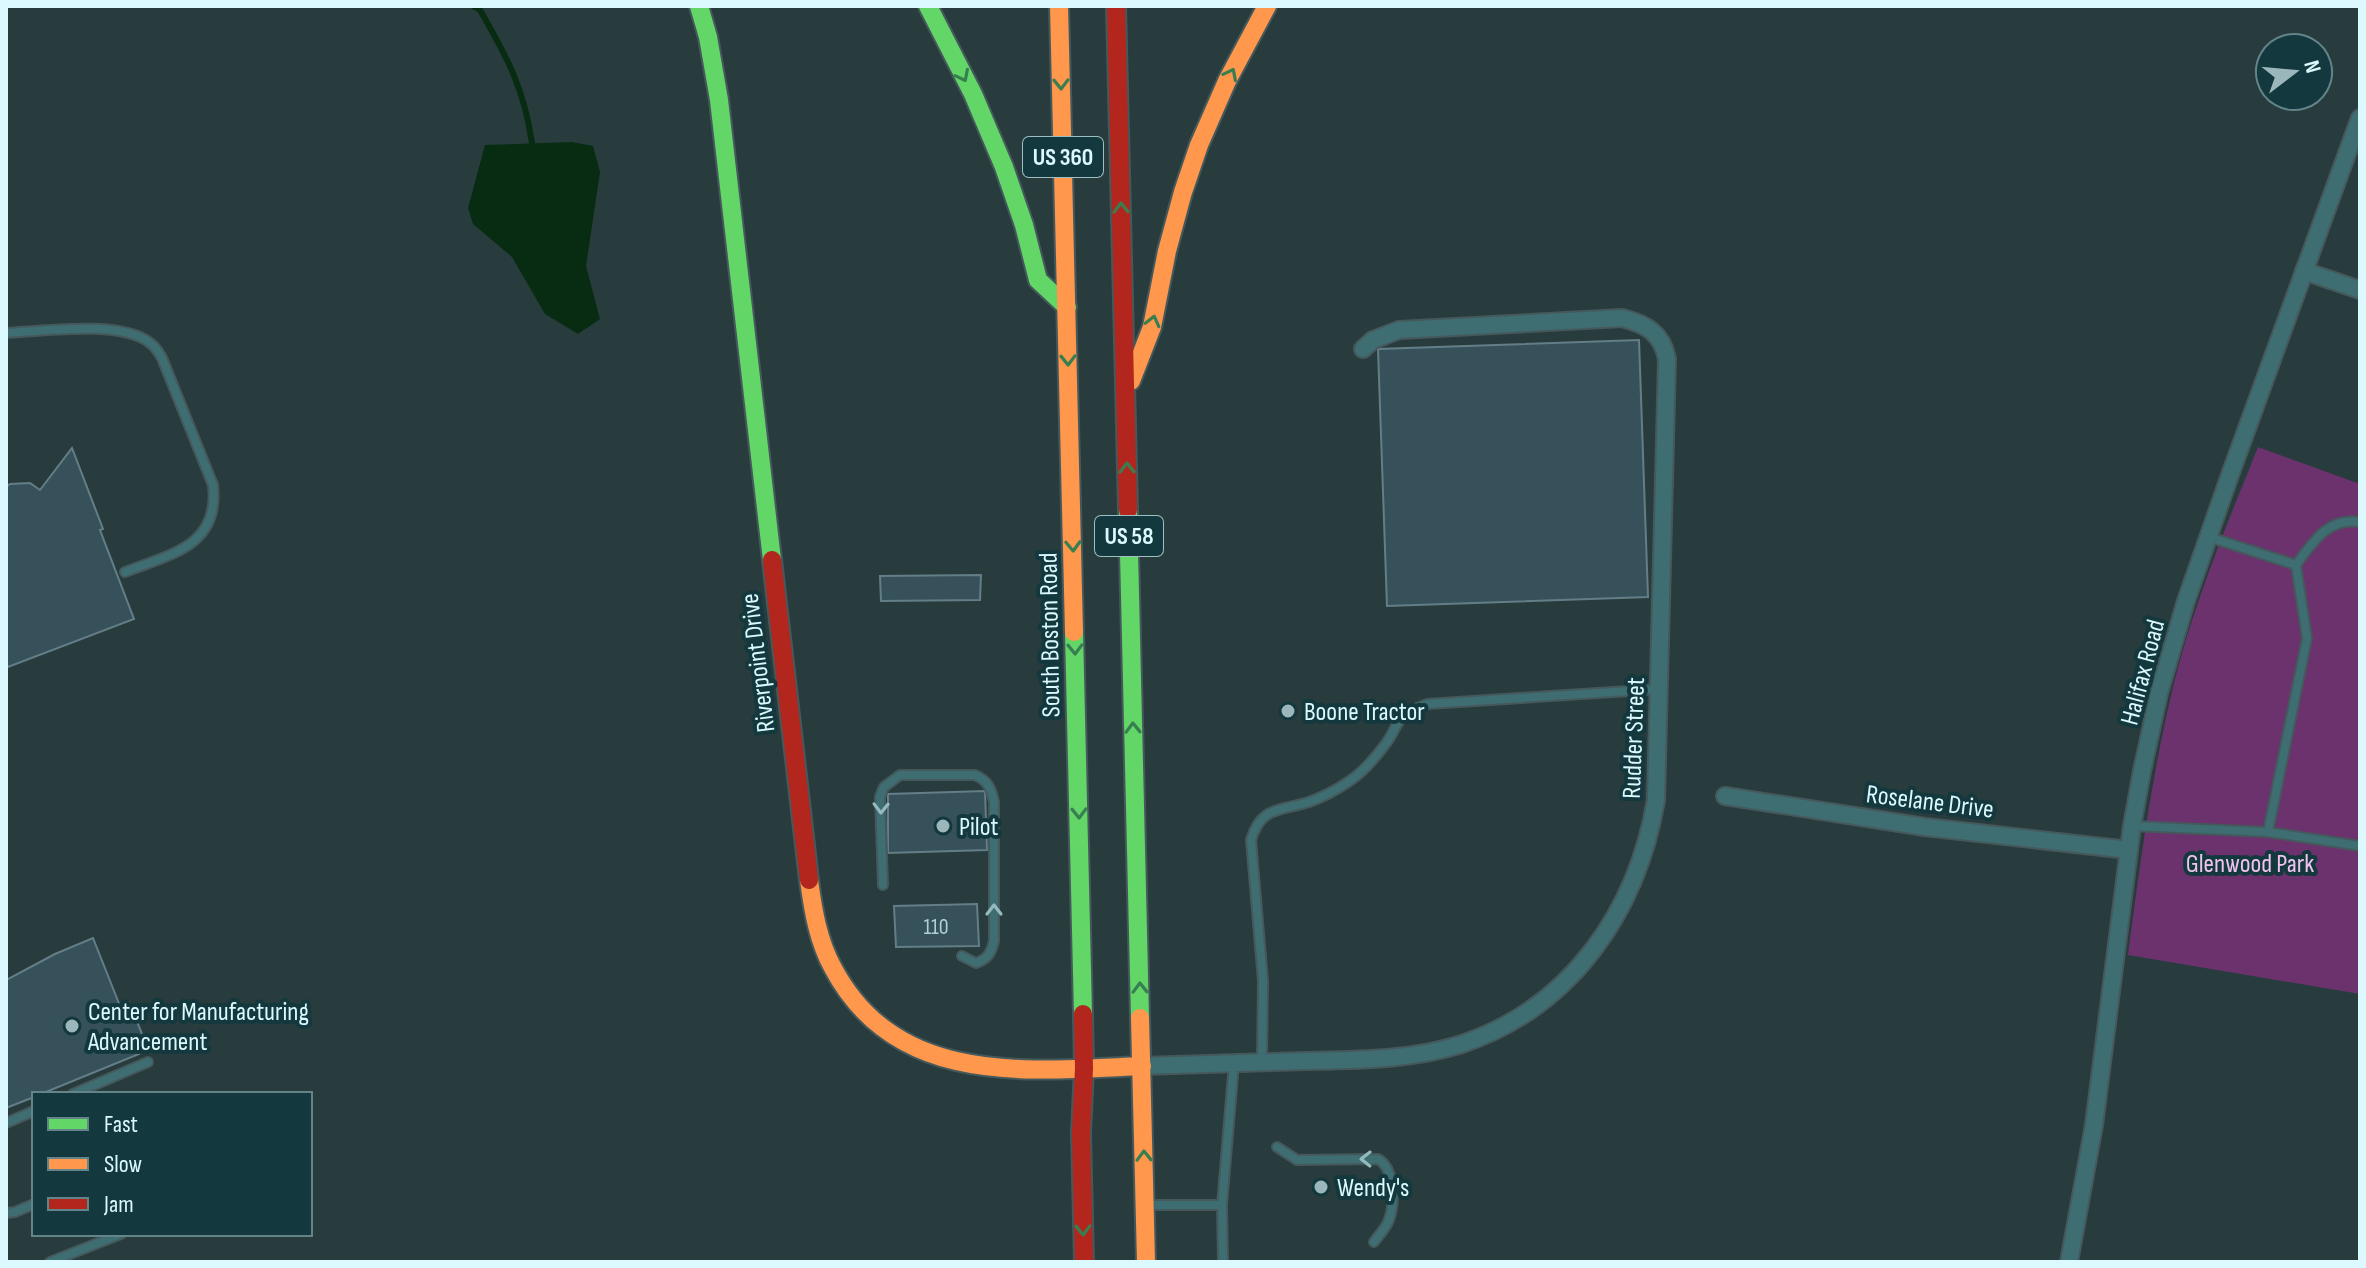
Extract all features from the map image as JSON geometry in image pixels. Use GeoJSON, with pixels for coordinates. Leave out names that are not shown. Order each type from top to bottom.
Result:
{"type":"FeatureCollection","features":[{"type":"Feature","properties":{"kind":"main road","name":"Riverpoint Drive"},"geometry":{"type":"LineString","coordinates":[[699,6],[719,100],[804,845],[810,887],[832,967],[866,1015],[906,1045],[936,1059],[1008,1070],[1142,1066]]}},
{"type":"Feature","properties":{"kind":"main road"},"geometry":{"type":"LineString","coordinates":[[928,6],[973,94],[1004,167],[1024,225],[1038,280],[1067,307]]}},
{"type":"Feature","properties":{"kind":"main road","name":"South Boston Road"},"geometry":{"type":"LineString","coordinates":[[1059,6],[1084,1068],[1081,1133],[1084,1262]]}},
{"type":"Feature","properties":{"kind":"main road","name":"US 58"},"geometry":{"type":"LineString","coordinates":[[1116,6],[1146,1262]]}},
{"type":"Feature","properties":{"kind":"main road"},"geometry":{"type":"LineString","coordinates":[[1125,394],[1152,327],[1167,251],[1199,145],[1227,81],[1267,6]]}},
{"type":"Feature","properties":{"kind":"street","name":"Halifax Road"},"geometry":{"type":"LineString","coordinates":[[2069,1262],[2094,1125],[2132,826],[2159,693],[2186,601],[2360,118]]}},
{"type":"Feature","properties":{"kind":"street"},"geometry":{"type":"LineString","coordinates":[[2304,271],[2360,290]]}},
{"type":"Feature","properties":{"kind":"street","name":"Rudder Street"},"geometry":{"type":"LineString","coordinates":[[1142,1066],[1375,1060],[1463,1043],[1497,1029],[1529,1010],[1564,982],[1612,924],[1642,863],[1656,800],[1665,348],[1650,328],[1622,318],[1399,330],[1373,340],[1363,349]]}},
{"type":"Feature","properties":{"kind":"street","name":"Roselane Drive"},"geometry":{"type":"LineString","coordinates":[[1725,796],[1925,827],[2129,850]]}},
{"type":"Feature","properties":{"kind":"lane"},"geometry":{"type":"LineString","coordinates":[[6,333],[107,329],[128,332],[151,343],[162,358],[213,485],[215,500],[205,529],[187,548],[125,572]]}},
{"type":"Feature","properties":{"kind":"lane"},"geometry":{"type":"LineString","coordinates":[[2268,832],[2307,638],[2296,565],[2319,533],[2347,520],[2360,522]]}},
{"type":"Feature","properties":{"kind":"lane"},"geometry":{"type":"LineString","coordinates":[[2209,537],[2296,565]]}},
{"type":"Feature","properties":{"kind":"lane"},"geometry":{"type":"LineString","coordinates":[[1262,1063],[1263,981],[1251,840],[1254,828],[1264,815],[1278,808],[1307,803],[1353,780],[1372,762],[1400,720],[1412,710],[1427,704],[1660,689]]}},
{"type":"Feature","properties":{"kind":"lane"},"geometry":{"type":"LineString","coordinates":[[883,885],[880,797],[884,787],[900,775],[975,775],[985,780],[994,802],[994,941],[985,960],[976,963],[962,956]]}},
{"type":"Feature","properties":{"kind":"lane"},"geometry":{"type":"LineString","coordinates":[[2132,826],[2268,832],[2360,846]]}},
{"type":"Feature","properties":{"kind":"lane"},"geometry":{"type":"LineString","coordinates":[[78,1092],[148,1062]]}},
{"type":"Feature","properties":{"kind":"lane"},"geometry":{"type":"LineString","coordinates":[[1223,1262],[1222,1205],[1234,1063]]}},
{"type":"Feature","properties":{"kind":"lane"},"geometry":{"type":"LineString","coordinates":[[6,1123],[32,1112]]}},
{"type":"Feature","properties":{"kind":"lane"},"geometry":{"type":"LineString","coordinates":[[1277,1147],[1297,1160],[1382,1161],[1390,1174],[1392,1209],[1388,1224],[1374,1242]]}},
{"type":"Feature","properties":{"kind":"lane"},"geometry":{"type":"LineString","coordinates":[[6,1213],[32,1205]]}},
{"type":"Feature","properties":{"kind":"lane"},"geometry":{"type":"LineString","coordinates":[[1145,1205],[1222,1205]]}},
{"type":"Feature","properties":{"kind":"lane"},"geometry":{"type":"LineString","coordinates":[[50,1262],[116,1236]]}},
{"type":"Feature","properties":{"kind":"green space","name":"Glenwood Park"},"geometry":{"type":"Polygon","coordinates":[[[2258,447],[2360,484],[2360,994],[2128,955],[2153,785],[2174,683],[2201,593],[2258,447]]]}},
{"type":"Feature","properties":{"kind":"shaded area"},"geometry":{"type":"Polygon","coordinates":[[[572,142],[593,146],[600,172],[586,266],[600,319],[578,334],[545,314],[512,257],[473,224],[468,208],[485,145],[572,142]]]}},
{"type":"Feature","properties":{"kind":"building"},"geometry":{"type":"Polygon","coordinates":[[[1639,340],[1648,597],[1387,606],[1378,349],[1639,340]]]}},
{"type":"Feature","properties":{"kind":"building"},"geometry":{"type":"Polygon","coordinates":[[[72,448],[134,619],[8,667],[6,487],[30,483],[40,490],[72,448]]]}},
{"type":"Feature","properties":{"kind":"building"},"geometry":{"type":"Polygon","coordinates":[[[981,575],[980,600],[881,601],[880,576],[981,575]]]}},
{"type":"Feature","properties":{"kind":"building"},"geometry":{"type":"Polygon","coordinates":[[[985,791],[987,850],[888,853],[888,794],[985,791]]]}},
{"type":"Feature","properties":{"kind":"building","name":"Pilot"},"geometry":{"type":"Polygon","coordinates":[[[977,904],[979,946],[896,947],[894,906],[977,904]]]}},
{"type":"Feature","properties":{"kind":"building","name":"Center for Manufacturing Advancement"},"geometry":{"type":"Polygon","coordinates":[[[93,938],[120,1006],[129,1002],[147,1046],[137,1050],[139,1054],[46,1092],[32,1092],[32,1098],[6,1108],[6,980],[93,938]]]}},
{"type":"Feature","properties":{"kind":"waterway"},"geometry":{"type":"LineString","coordinates":[[473,6],[480,10],[513,74],[532,143]]}},
{"type":"Feature","properties":{"kind":"traffic: fast"},"geometry":{"type":"LineString","coordinates":[[699,6],[719,100],[772,560]]}},
{"type":"Feature","properties":{"kind":"traffic: fast"},"geometry":{"type":"LineString","coordinates":[[928,6],[973,94],[1004,167],[1024,225],[1038,280],[1067,307]]}},
{"type":"Feature","properties":{"kind":"traffic: fast"},"geometry":{"type":"LineString","coordinates":[[1128,510],[1140,1018]]}},
{"type":"Feature","properties":{"kind":"traffic: fast"},"geometry":{"type":"LineString","coordinates":[[1074,632],[1083,1014]]}},
{"type":"Feature","properties":{"kind":"traffic: slow"},"geometry":{"type":"LineString","coordinates":[[1059,6],[1074,632]]}},
{"type":"Feature","properties":{"kind":"traffic: slow"},"geometry":{"type":"LineString","coordinates":[[1131,381],[1152,327],[1167,251],[1199,145],[1227,81],[1267,6]]}},
{"type":"Feature","properties":{"kind":"traffic: slow"},"geometry":{"type":"LineString","coordinates":[[809,880],[814,914],[833,968],[860,1007],[892,1034],[928,1053],[968,1064],[1054,1070],[1142,1066]]}},
{"type":"Feature","properties":{"kind":"traffic: slow"},"geometry":{"type":"LineString","coordinates":[[1140,1018],[1146,1262]]}},
{"type":"Feature","properties":{"kind":"traffic: jam"},"geometry":{"type":"LineString","coordinates":[[1116,6],[1128,510]]}},
{"type":"Feature","properties":{"kind":"traffic: jam"},"geometry":{"type":"LineString","coordinates":[[772,560],[809,880]]}},
{"type":"Feature","properties":{"kind":"traffic: jam"},"geometry":{"type":"LineString","coordinates":[[1083,1014],[1081,1133],[1084,1262]]}},
{"type":"Feature","properties":{"kind":"place","name":"Boone Tractor"},"geometry":{"type":"Point","coordinates":[1288,711]}},
{"type":"Feature","properties":{"kind":"place","name":"Pilot"},"geometry":{"type":"Point","coordinates":[943,826]}},
{"type":"Feature","properties":{"kind":"place","name":"Center for Manufacturing Advancement"},"geometry":{"type":"Point","coordinates":[72,1026]}},
{"type":"Feature","properties":{"kind":"place","name":"Wendy's"},"geometry":{"type":"Point","coordinates":[1321,1187]}}]}
